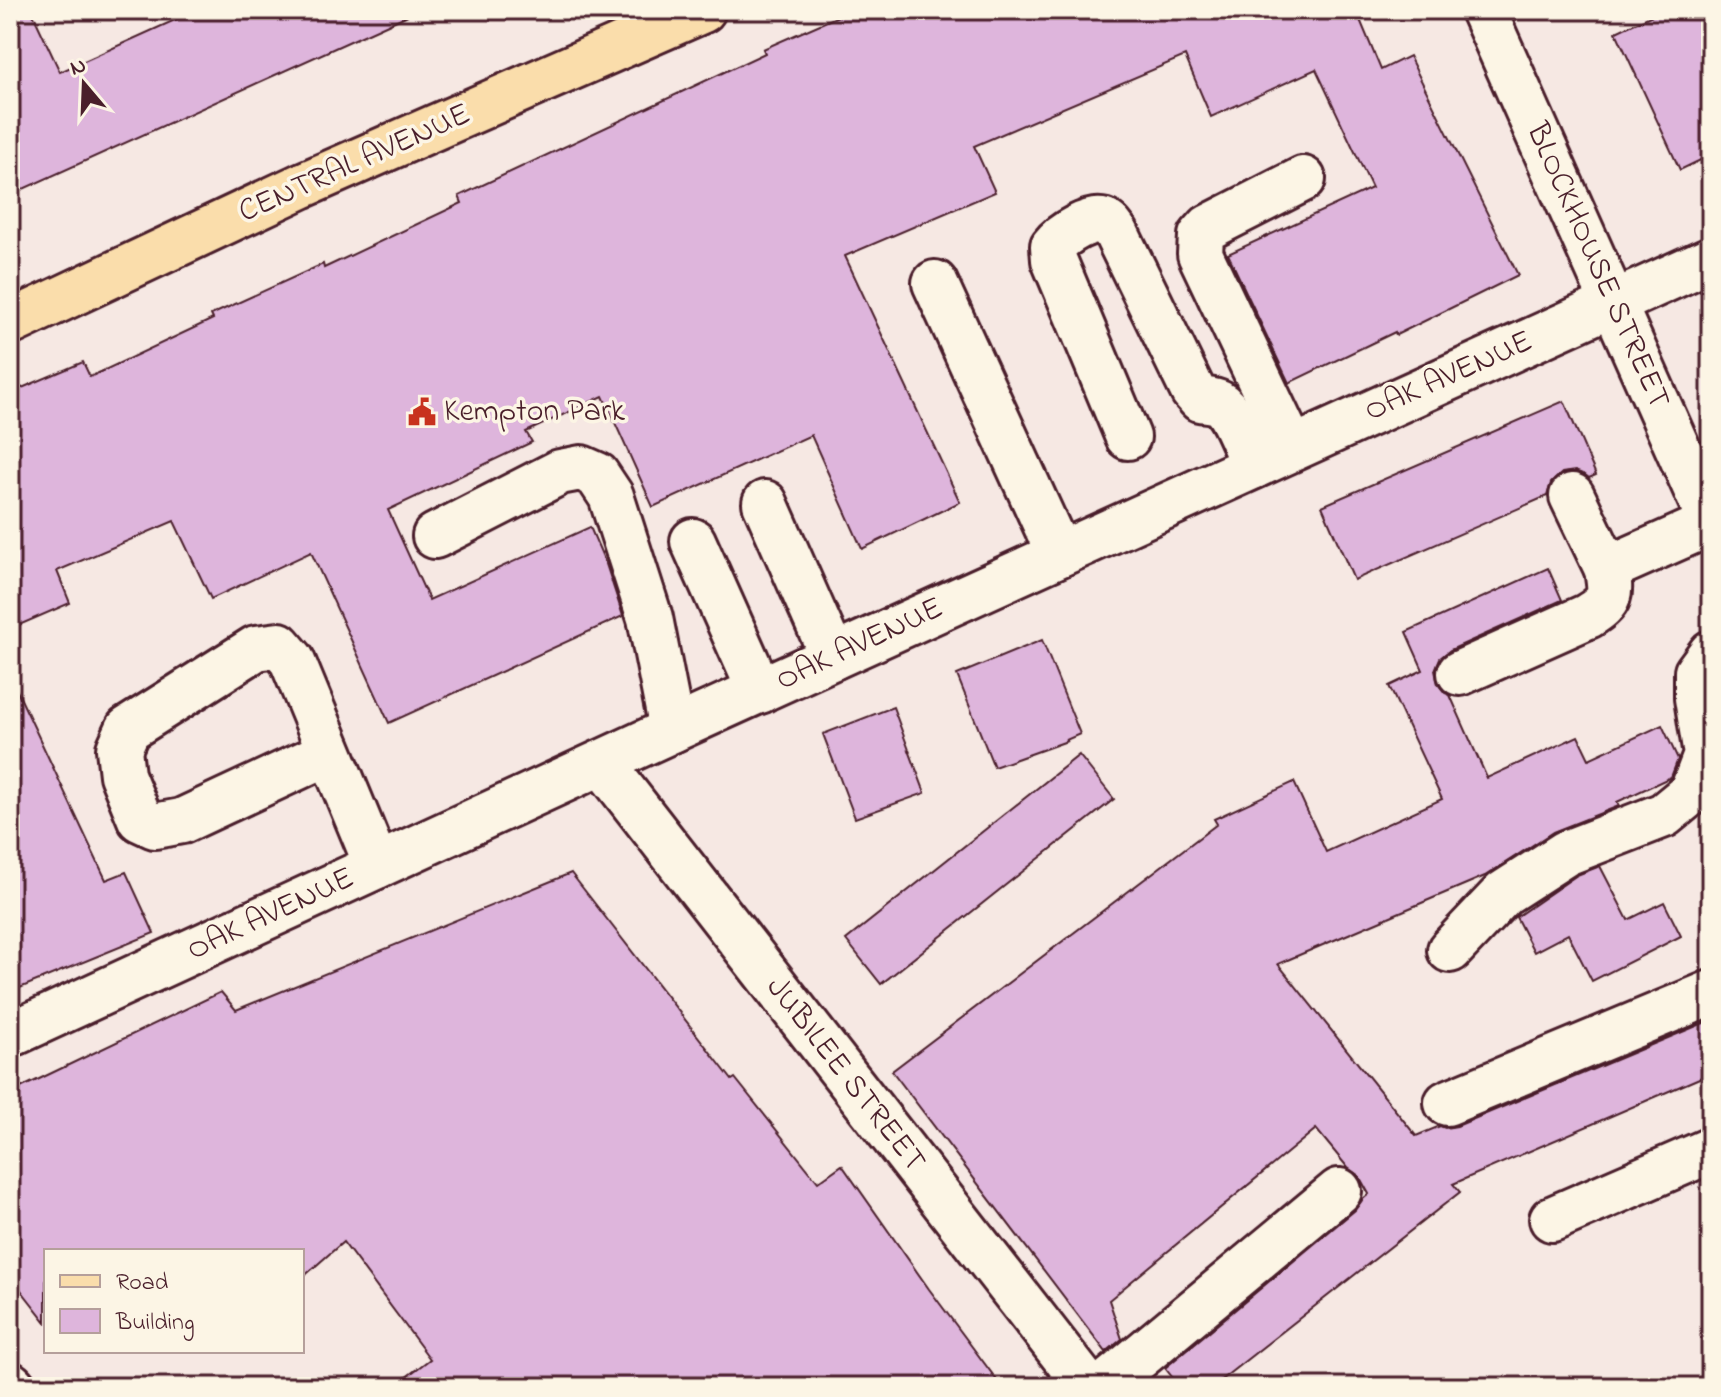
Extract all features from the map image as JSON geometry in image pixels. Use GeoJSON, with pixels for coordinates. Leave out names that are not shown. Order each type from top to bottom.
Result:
{"type":"FeatureCollection","features":[{"type":"Feature","properties":{"kind":"main road","name":"CENTRAL AVENUE"},"geometry":{"type":"LineString","coordinates":[[10,323],[648,21],[703,10]]}},
{"type":"Feature","properties":{"kind":"street","name":"BLOCKHOUSE STREET"},"geometry":{"type":"LineString","coordinates":[[1483,10],[1711,523]]}},
{"type":"Feature","properties":{"kind":"street"},"geometry":{"type":"LineString","coordinates":[[1292,448],[1200,254],[1201,236],[1209,227],[1303,179]]}},
{"type":"Feature","properties":{"kind":"street"},"geometry":{"type":"LineString","coordinates":[[1128,437],[1054,260],[1053,246],[1060,237],[1095,220],[1107,223],[1116,233],[1193,391],[1200,399],[1223,406],[1254,466]]}},
{"type":"Feature","properties":{"kind":"street","name":"OAK AVENUE"},"geometry":{"type":"LineString","coordinates":[[10,1035],[672,730],[1711,259]]}},
{"type":"Feature","properties":{"kind":"street"},"geometry":{"type":"LineString","coordinates":[[935,283],[1059,554]]}},
{"type":"Feature","properties":{"kind":"street"},"geometry":{"type":"LineString","coordinates":[[435,536],[560,472],[581,468],[597,475],[611,496],[650,618],[672,730]]}},
{"type":"Feature","properties":{"kind":"street"},"geometry":{"type":"LineString","coordinates":[[1460,673],[1603,607],[1611,590],[1607,569],[1572,496]]}},
{"type":"Feature","properties":{"kind":"street"},"geometry":{"type":"LineString","coordinates":[[765,503],[833,657]]}},
{"type":"Feature","properties":{"kind":"street"},"geometry":{"type":"LineString","coordinates":[[1607,569],[1711,523]]}},
{"type":"Feature","properties":{"kind":"street"},"geometry":{"type":"LineString","coordinates":[[693,541],[760,691]]}},
{"type":"Feature","properties":{"kind":"street"},"geometry":{"type":"LineString","coordinates":[[330,752],[182,821],[155,826],[140,819],[122,775],[119,749],[128,729],[256,648],[279,645],[292,660],[330,752],[377,866]]}},
{"type":"Feature","properties":{"kind":"street"},"geometry":{"type":"LineString","coordinates":[[1450,950],[1504,893],[1566,853],[1664,815],[1692,792],[1706,755],[1697,698],[1697,672],[1711,653]]}},
{"type":"Feature","properties":{"kind":"street","name":"JUBILEE STREET"},"geometry":{"type":"LineString","coordinates":[[602,763],[1088,1387]]}},
{"type":"Feature","properties":{"kind":"street"},"geometry":{"type":"LineString","coordinates":[[1447,1103],[1711,993]]}},
{"type":"Feature","properties":{"kind":"street"},"geometry":{"type":"LineString","coordinates":[[1552,1219],[1711,1150]]}},
{"type":"Feature","properties":{"kind":"street"},"geometry":{"type":"LineString","coordinates":[[1103,1387],[1339,1191]]}},
{"type":"Feature","properties":{"kind":"building"},"geometry":{"type":"Polygon","coordinates":[[[10,10],[31,10],[60,72],[197,10],[419,10],[10,195],[10,10]]]}},
{"type":"Feature","properties":{"kind":"building"},"geometry":{"type":"Polygon","coordinates":[[[852,10],[1356,10],[1381,70],[1409,56],[1518,275],[1289,383],[1228,254],[1372,188],[1316,69],[1211,117],[1185,56],[974,146],[995,192],[845,256],[960,502],[862,549],[811,435],[653,507],[603,396],[526,432],[532,442],[388,510],[429,600],[590,527],[623,616],[389,723],[311,552],[211,599],[174,521],[57,571],[70,603],[10,629],[10,393],[83,362],[90,377],[213,319],[211,315],[323,264],[324,268],[462,203],[459,196],[765,53],[763,49],[852,10]]]}},
{"type":"Feature","properties":{"kind":"building"},"geometry":{"type":"Polygon","coordinates":[[[1663,10],[1711,10],[1711,155],[1680,170],[1616,32],[1663,10]]]}},
{"type":"Feature","properties":{"kind":"building"},"geometry":{"type":"Polygon","coordinates":[[[1564,401],[1596,475],[1589,478],[1575,471],[1562,473],[1551,483],[1547,496],[1354,580],[1322,506],[1564,401]]]}},
{"type":"Feature","properties":{"kind":"building"},"geometry":{"type":"Polygon","coordinates":[[[1548,568],[1562,600],[1450,650],[1440,658],[1435,670],[1438,684],[1450,695],[1487,778],[1578,736],[1589,759],[1662,725],[1678,759],[1671,777],[1617,802],[1619,806],[1553,832],[1485,876],[1278,964],[1416,1136],[1440,1126],[1457,1126],[1711,1020],[1711,1073],[1453,1184],[1460,1192],[1212,1387],[1180,1387],[1165,1368],[1355,1210],[1369,1194],[1359,1176],[1348,1168],[1316,1129],[1109,1300],[1122,1339],[1106,1352],[892,1071],[1217,824],[1214,819],[1294,782],[1326,852],[1442,799],[1389,686],[1423,670],[1406,632],[1548,568]]]}},
{"type":"Feature","properties":{"kind":"building"},"geometry":{"type":"Polygon","coordinates":[[[1042,640],[1080,734],[994,767],[957,675],[1042,640]]]}},
{"type":"Feature","properties":{"kind":"building"},"geometry":{"type":"Polygon","coordinates":[[[10,676],[106,880],[126,872],[154,933],[10,992],[10,676]]]}},
{"type":"Feature","properties":{"kind":"building"},"geometry":{"type":"Polygon","coordinates":[[[893,707],[925,793],[855,818],[823,734],[893,707]]]}},
{"type":"Feature","properties":{"kind":"building"},"geometry":{"type":"Polygon","coordinates":[[[1079,755],[1114,799],[881,984],[846,940],[1079,755]]]}},
{"type":"Feature","properties":{"kind":"building"},"geometry":{"type":"Polygon","coordinates":[[[1600,866],[1628,920],[1664,902],[1681,936],[1592,981],[1568,934],[1534,952],[1516,917],[1577,875],[1600,866]]]}},
{"type":"Feature","properties":{"kind":"building"},"geometry":{"type":"Polygon","coordinates":[[[571,873],[732,1080],[735,1078],[818,1182],[842,1165],[1002,1387],[393,1387],[430,1359],[343,1242],[304,1276],[304,1249],[44,1249],[44,1319],[10,1276],[10,1093],[221,992],[236,1010],[571,873]]]}},
{"type":"Feature","properties":{"kind":"place","name":"Kempton Park"},"geometry":{"type":"Point","coordinates":[422,412]}}]}
